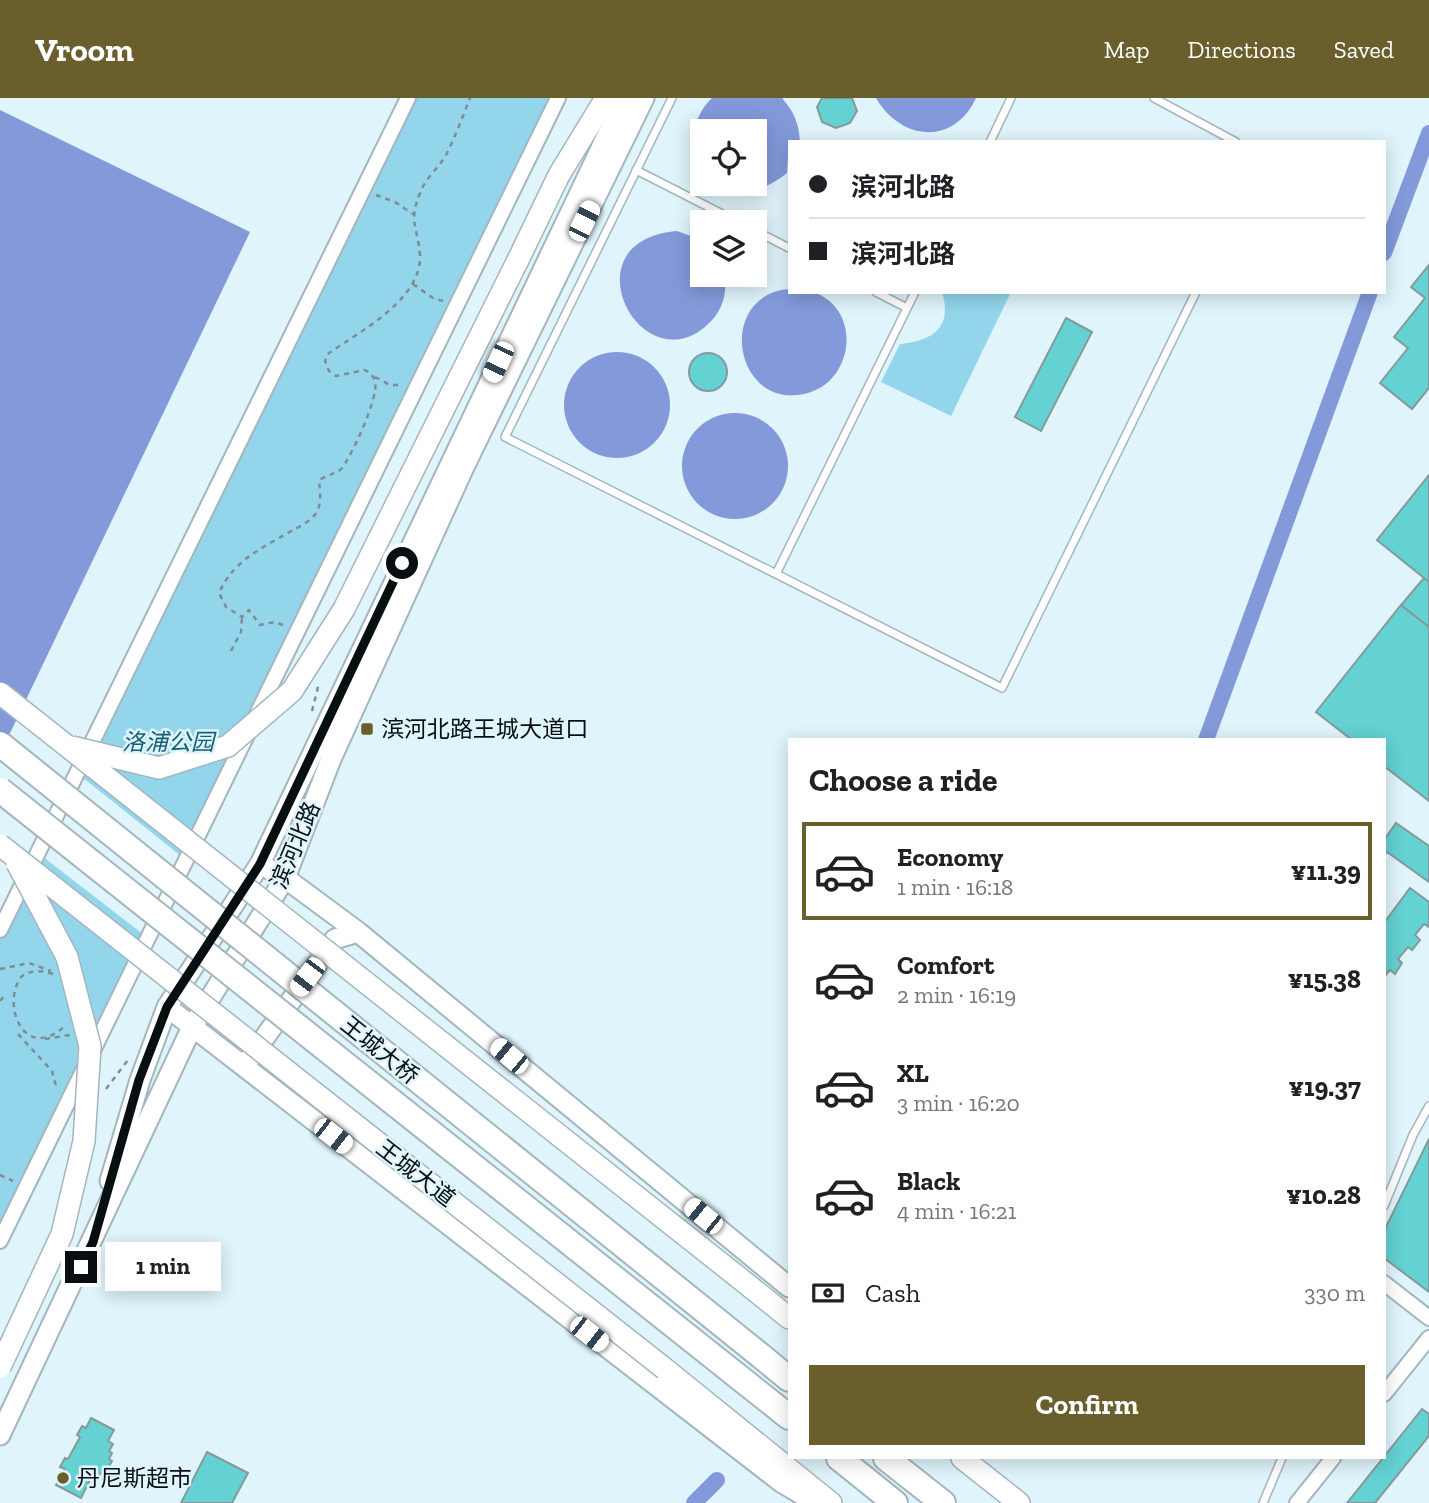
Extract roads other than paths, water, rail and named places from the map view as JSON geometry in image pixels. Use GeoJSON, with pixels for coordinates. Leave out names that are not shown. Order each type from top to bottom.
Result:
{"type":"FeatureCollection","features":[{"type":"Feature","properties":{"kind":"highway","name":"王城大桥"},"geometry":{"type":"LineString","coordinates":[[0,744],[788,1378]]}},
{"type":"Feature","properties":{"kind":"highway","name":"王城大桥"},"geometry":{"type":"LineString","coordinates":[[0,790],[746,1381],[788,1418]]}},
{"type":"Feature","properties":{"kind":"highway"},"geometry":{"type":"LineString","coordinates":[[840,1459],[895,1503]]}},
{"type":"Feature","properties":{"kind":"highway"},"geometry":{"type":"LineString","coordinates":[[887,1459],[943,1503]]}},
{"type":"Feature","properties":{"kind":"main road"},"geometry":{"type":"LineString","coordinates":[[64,745],[159,768],[228,746],[292,691],[344,609],[559,175],[606,98]]}},
{"type":"Feature","properties":{"kind":"main road","name":"滨河北路"},"geometry":{"type":"LineString","coordinates":[[93,1242],[139,1080],[167,1007],[260,864],[625,98]]}},
{"type":"Feature","properties":{"kind":"main road","name":"滨河北路"},"geometry":{"type":"LineString","coordinates":[[0,1435],[192,1027],[285,878],[331,759],[464,467],[644,98]]}},
{"type":"Feature","properties":{"kind":"main road"},"geometry":{"type":"LineString","coordinates":[[0,693],[788,1317]]}},
{"type":"Feature","properties":{"kind":"main road"},"geometry":{"type":"LineString","coordinates":[[0,1367],[62,1234],[84,1141],[90,1046],[67,957],[6,850]]}},
{"type":"Feature","properties":{"kind":"main road","name":"王城大道"},"geometry":{"type":"LineString","coordinates":[[6,850],[831,1503]]}},
{"type":"Feature","properties":{"kind":"main road"},"geometry":{"type":"LineString","coordinates":[[260,864],[285,878],[358,932],[788,1286]]}},
{"type":"Feature","properties":{"kind":"main road"},"geometry":{"type":"LineString","coordinates":[[248,1071],[251,1053],[335,939],[358,932]]}},
{"type":"Feature","properties":{"kind":"main road"},"geometry":{"type":"LineString","coordinates":[[167,1007],[781,1482],[816,1503]]}},
{"type":"Feature","properties":{"kind":"main road"},"geometry":{"type":"LineString","coordinates":[[832,1459],[881,1503]]}},
{"type":"Feature","properties":{"kind":"main road"},"geometry":{"type":"LineString","coordinates":[[962,1459],[1013,1501]]}},
{"type":"Feature","properties":{"kind":"street"},"geometry":{"type":"LineString","coordinates":[[0,930],[408,98]]}},
{"type":"Feature","properties":{"kind":"street"},"geometry":{"type":"LineString","coordinates":[[0,1241],[558,98]]}},
{"type":"Feature","properties":{"kind":"street"},"geometry":{"type":"LineString","coordinates":[[1386,1285],[1429,1318]]}},
{"type":"Feature","properties":{"kind":"street"},"geometry":{"type":"LineString","coordinates":[[1386,1392],[1429,1338]]}},
{"type":"Feature","properties":{"kind":"street"},"geometry":{"type":"LineString","coordinates":[[1297,1503],[1332,1459]]}},
{"type":"Feature","properties":{"kind":"lane"},"geometry":{"type":"LineString","coordinates":[[671,98],[505,437],[1002,688],[1195,294]]}},
{"type":"Feature","properties":{"kind":"lane"},"geometry":{"type":"LineString","coordinates":[[991,140],[1011,98]]}},
{"type":"Feature","properties":{"kind":"lane"},"geometry":{"type":"LineString","coordinates":[[1154,98],[1232,140]]}},
{"type":"Feature","properties":{"kind":"lane"},"geometry":{"type":"LineString","coordinates":[[636,170],[714,210]]}},
{"type":"Feature","properties":{"kind":"lane"},"geometry":{"type":"LineString","coordinates":[[767,237],[788,247]]}},
{"type":"Feature","properties":{"kind":"lane"},"geometry":{"type":"LineString","coordinates":[[880,294],[907,308]]}},
{"type":"Feature","properties":{"kind":"lane"},"geometry":{"type":"LineString","coordinates":[[776,574],[914,294]]}},
{"type":"Feature","properties":{"kind":"lane"},"geometry":{"type":"LineString","coordinates":[[1386,1201],[1413,1135],[1429,1106]]}},
{"type":"Feature","properties":{"kind":"lane"},"geometry":{"type":"LineString","coordinates":[[1263,1503],[1282,1459]]}},
{"type":"Feature","properties":{"kind":"waterway"},"geometry":{"type":"LineString","coordinates":[[1386,248],[1429,133]]}},
{"type":"Feature","properties":{"kind":"waterway"},"geometry":{"type":"LineString","coordinates":[[1207,738],[1369,294]]}},
{"type":"Feature","properties":{"kind":"waterway"},"geometry":{"type":"LineString","coordinates":[[694,1503],[717,1480]]}},
{"type":"Feature","properties":{"kind":"place","name":"滨河北路王城大道口"},"geometry":{"type":"Point","coordinates":[367,729]}},
{"type":"Feature","properties":{"kind":"place","name":"丹尼斯超市"},"geometry":{"type":"Point","coordinates":[63,1478]}},
{"type":"Feature","properties":{"kind":"park label","name":"洛浦公园"},"geometry":{"type":"Point","coordinates":[168,742]}}]}
